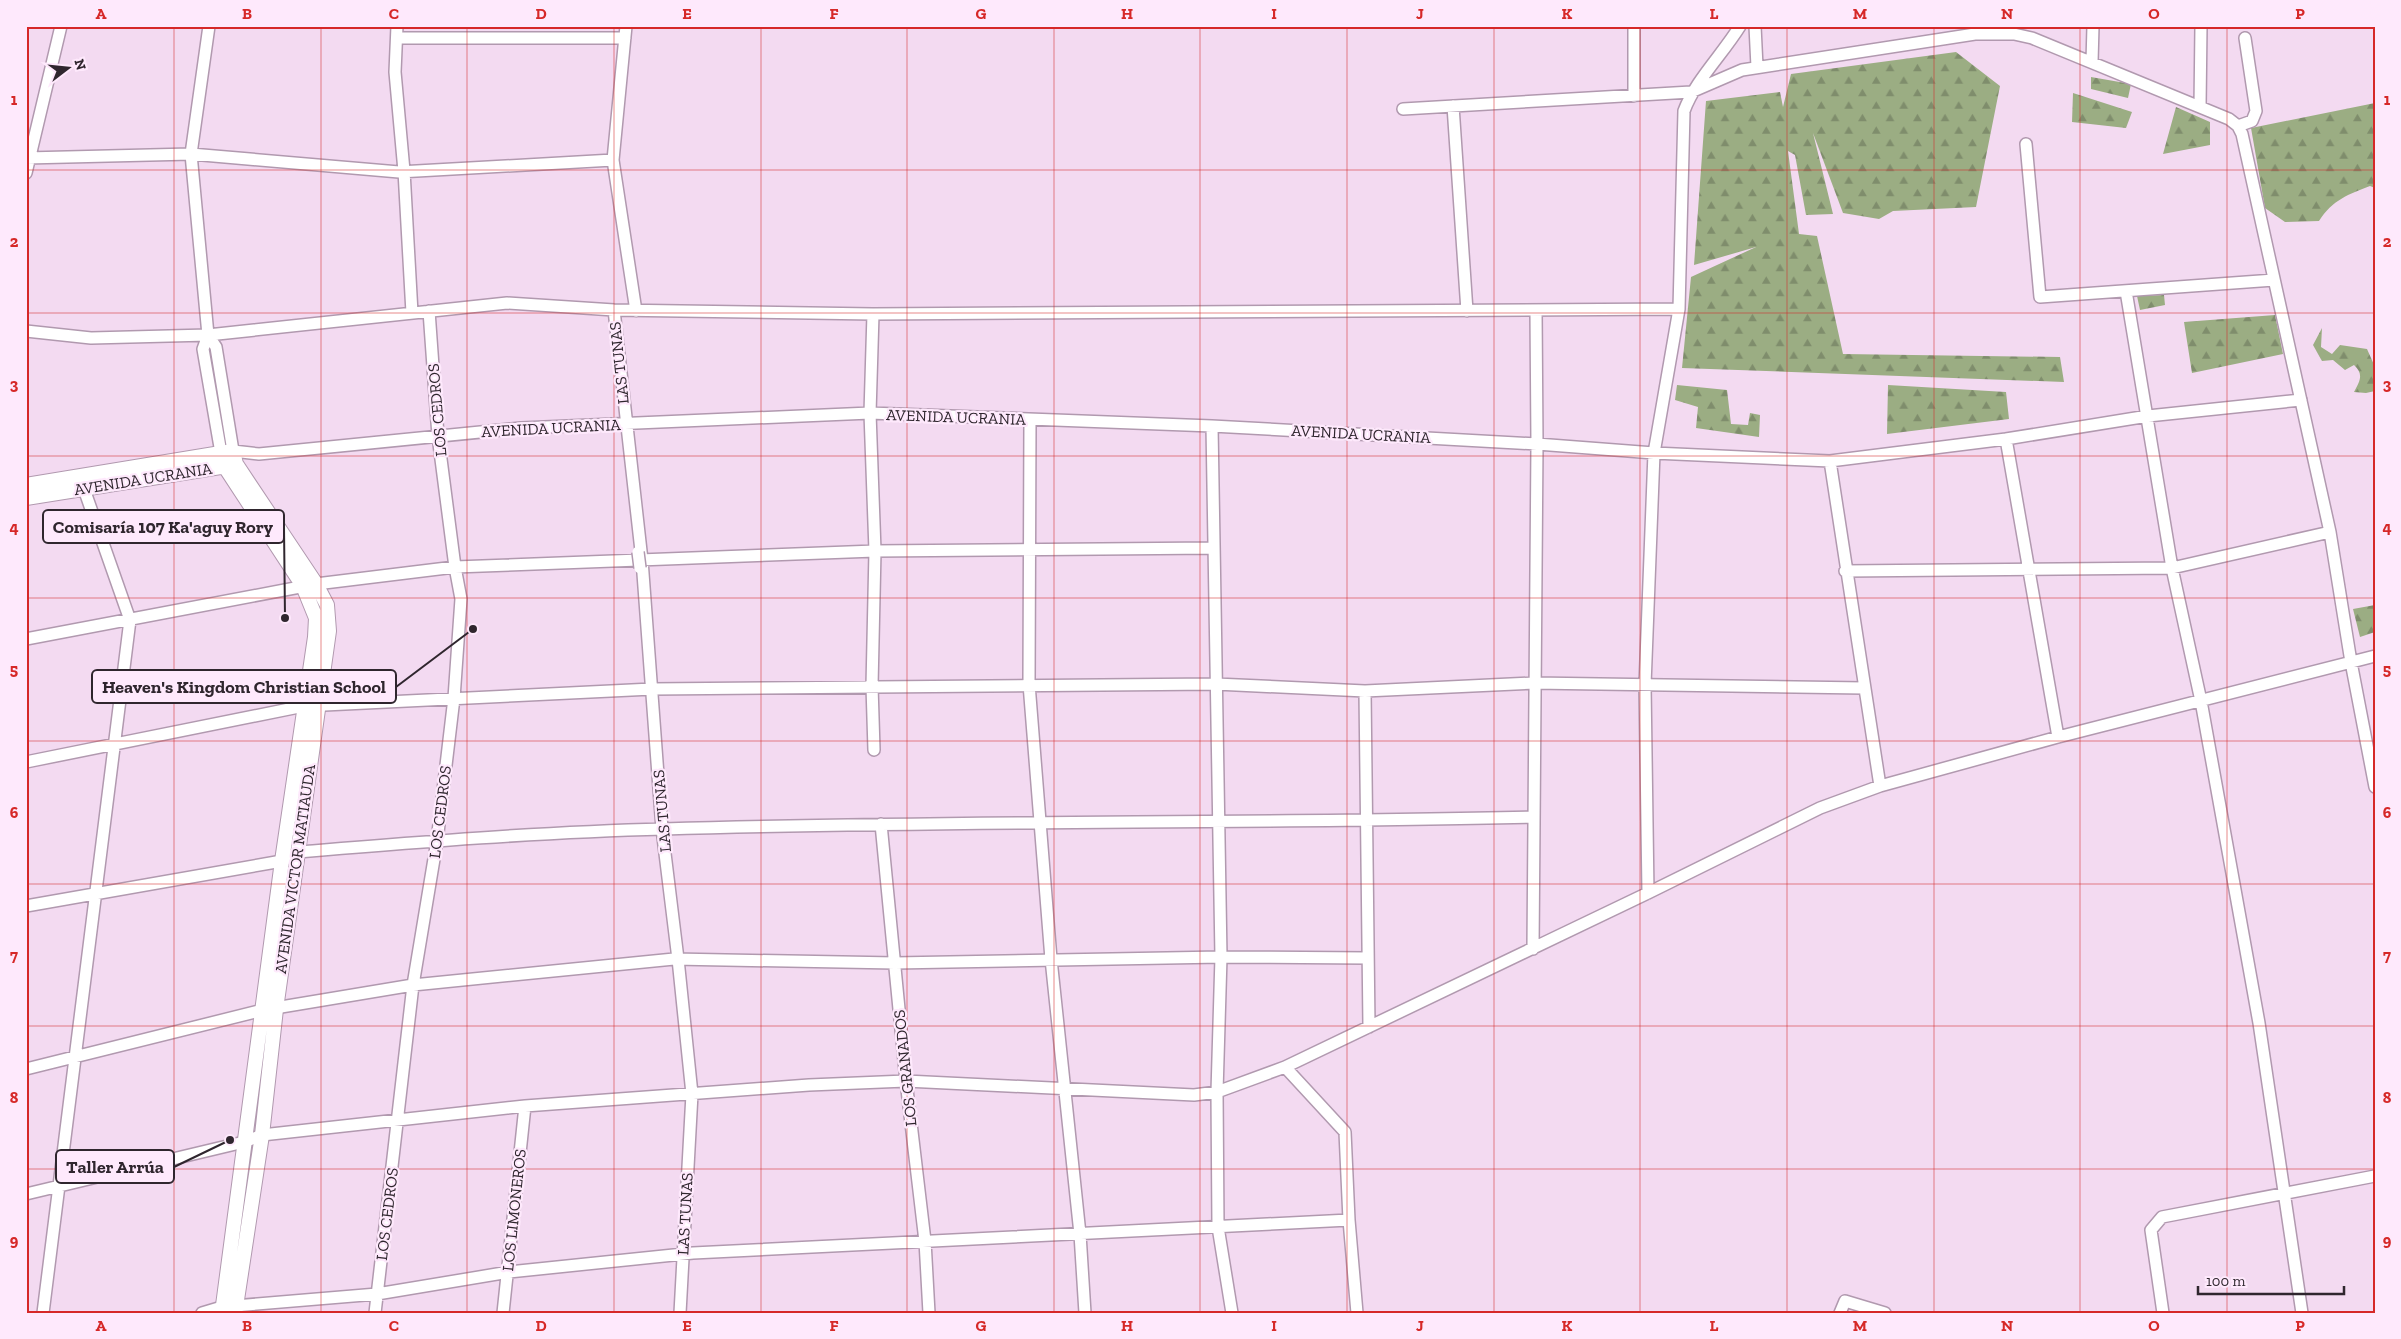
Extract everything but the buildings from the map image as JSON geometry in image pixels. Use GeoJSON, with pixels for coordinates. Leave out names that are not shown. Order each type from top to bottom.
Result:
{"type":"FeatureCollection","features":[{"type":"Feature","properties":{"kind":"main road","name":"AVENIDA UCRANIA"},"geometry":{"type":"LineString","coordinates":[[26,485],[83,482],[229,459]]}},
{"type":"Feature","properties":{"kind":"main road","name":"AVENIDA VICTOR MATIAUDA"},"geometry":{"type":"LineString","coordinates":[[229,459],[310,585],[316,618],[311,706],[298,852],[244,1142],[229,1310]]}},
{"type":"Feature","properties":{"kind":"main road","name":"AVENIDA UCRANIA"},"geometry":{"type":"LineString","coordinates":[[26,498],[83,482]]}},
{"type":"Feature","properties":{"kind":"main road","name":"AVENIDA VICTOR MATIAUDA"},"geometry":{"type":"LineString","coordinates":[[229,1310],[262,1135],[282,861],[311,706]]}},
{"type":"Feature","properties":{"kind":"street"},"geometry":{"type":"LineString","coordinates":[[26,172],[61,26]]}},
{"type":"Feature","properties":{"kind":"street"},"geometry":{"type":"LineString","coordinates":[[209,26],[191,154],[208,335],[203,349],[229,459]]}},
{"type":"Feature","properties":{"kind":"street"},"geometry":{"type":"LineString","coordinates":[[397,26],[394,72],[404,171],[412,313]]}},
{"type":"Feature","properties":{"kind":"street"},"geometry":{"type":"LineString","coordinates":[[509,38],[512,26]]}},
{"type":"Feature","properties":{"kind":"street"},"geometry":{"type":"LineString","coordinates":[[1634,26],[1634,96]]}},
{"type":"Feature","properties":{"kind":"street"},"geometry":{"type":"LineString","coordinates":[[1648,893],[1645,685],[1654,453],[1679,309],[1684,111],[1691,92],[1723,53],[1740,26]]}},
{"type":"Feature","properties":{"kind":"street"},"geometry":{"type":"LineString","coordinates":[[1755,26],[1757,67]]}},
{"type":"Feature","properties":{"kind":"street"},"geometry":{"type":"LineString","coordinates":[[2092,62],[2093,26]]}},
{"type":"Feature","properties":{"kind":"street"},"geometry":{"type":"LineString","coordinates":[[2200,26],[2200,107]]}},
{"type":"Feature","properties":{"kind":"street"},"geometry":{"type":"LineString","coordinates":[[1403,109],[1691,92],[1742,70],[1975,30],[2032,38],[2229,119],[2238,126],[2242,134],[2330,532],[2351,662],[2375,787]]}},
{"type":"Feature","properties":{"kind":"street"},"geometry":{"type":"LineString","coordinates":[[397,38],[509,38],[626,32],[613,160],[636,311]]}},
{"type":"Feature","properties":{"kind":"street"},"geometry":{"type":"LineString","coordinates":[[2238,126],[2252,122],[2256,111],[2245,38]]}},
{"type":"Feature","properties":{"kind":"street"},"geometry":{"type":"LineString","coordinates":[[1453,106],[1467,311]]}},
{"type":"Feature","properties":{"kind":"street"},"geometry":{"type":"LineString","coordinates":[[2026,144],[2040,297],[2274,280]]}},
{"type":"Feature","properties":{"kind":"street"},"geometry":{"type":"LineString","coordinates":[[28,158],[191,154],[404,171],[613,160]]}},
{"type":"Feature","properties":{"kind":"street"},"geometry":{"type":"LineString","coordinates":[[2126,291],[2172,568],[2201,701],[2258,1023],[2302,1313]]}},
{"type":"Feature","properties":{"kind":"street"},"geometry":{"type":"LineString","coordinates":[[26,330],[91,338],[208,335],[507,303],[636,311],[872,314],[1679,309]]}},
{"type":"Feature","properties":{"kind":"street","name":"LAS TUNAS"},"geometry":{"type":"LineString","coordinates":[[614,310],[652,689],[662,829],[692,1094],[680,1313]]}},
{"type":"Feature","properties":{"kind":"street"},"geometry":{"type":"LineString","coordinates":[[1533,949],[1537,444],[1536,310]]}},
{"type":"Feature","properties":{"kind":"street","name":"LOS CEDROS"},"geometry":{"type":"LineString","coordinates":[[375,1313],[413,985],[437,841],[454,698],[461,599],[454,567],[438,436],[428,311]]}},
{"type":"Feature","properties":{"kind":"street"},"geometry":{"type":"LineString","coordinates":[[872,314],[870,413],[875,551],[872,686],[874,750]]}},
{"type":"Feature","properties":{"kind":"street","name":"AVENIDA UCRANIA"},"geometry":{"type":"LineString","coordinates":[[229,459],[259,454],[521,428],[870,413],[1212,426],[1537,444],[1654,453],[1830,461],[2006,439],[2148,416],[2301,400]]}},
{"type":"Feature","properties":{"kind":"street"},"geometry":{"type":"LineString","coordinates":[[1030,420],[1029,684],[1042,823],[1051,959],[1080,1234],[1085,1313]]}},
{"type":"Feature","properties":{"kind":"street"},"geometry":{"type":"LineString","coordinates":[[1212,426],[1221,957],[1217,1092],[1218,1227],[1232,1313]]}},
{"type":"Feature","properties":{"kind":"street"},"geometry":{"type":"LineString","coordinates":[[2006,439],[2058,737]]}},
{"type":"Feature","properties":{"kind":"street"},"geometry":{"type":"LineString","coordinates":[[1830,461],[1845,572],[1880,786]]}},
{"type":"Feature","properties":{"kind":"street"},"geometry":{"type":"LineString","coordinates":[[42,1313],[130,620],[83,482]]}},
{"type":"Feature","properties":{"kind":"street"},"geometry":{"type":"LineString","coordinates":[[1845,572],[2172,568],[2330,532]]}},
{"type":"Feature","properties":{"kind":"street"},"geometry":{"type":"LineString","coordinates":[[26,639],[310,585],[454,567],[875,551],[1029,548],[1214,548]]}},
{"type":"Feature","properties":{"kind":"street"},"geometry":{"type":"LineString","coordinates":[[26,1194],[244,1142],[262,1135],[525,1106],[809,1085],[906,1081],[1194,1095],[1217,1092],[1285,1068],[1820,808],[1880,786],[2058,737],[2375,656]]}},
{"type":"Feature","properties":{"kind":"street"},"geometry":{"type":"LineString","coordinates":[[26,762],[311,706],[652,689],[1029,684],[1216,684],[1365,690],[1534,683],[1864,688]]}},
{"type":"Feature","properties":{"kind":"street"},"geometry":{"type":"LineString","coordinates":[[1365,690],[1369,1027]]}},
{"type":"Feature","properties":{"kind":"street"},"geometry":{"type":"LineString","coordinates":[[26,906],[282,861],[298,852],[437,841],[662,829],[882,824],[1366,821],[1534,816]]}},
{"type":"Feature","properties":{"kind":"street","name":"LOS GRANADOS"},"geometry":{"type":"LineString","coordinates":[[882,824],[906,1081],[925,1242],[929,1313]]}},
{"type":"Feature","properties":{"kind":"street"},"geometry":{"type":"LineString","coordinates":[[26,1069],[270,1009],[413,985],[678,959],[895,962],[1221,957],[1368,958]]}},
{"type":"Feature","properties":{"kind":"street"},"geometry":{"type":"LineString","coordinates":[[1285,1068],[1345,1132],[1349,1220],[1357,1313]]}},
{"type":"Feature","properties":{"kind":"street","name":"LOS LIMONEROS"},"geometry":{"type":"LineString","coordinates":[[503,1313],[509,1272],[525,1106]]}},
{"type":"Feature","properties":{"kind":"street"},"geometry":{"type":"LineString","coordinates":[[2163,1313],[2151,1230],[2162,1217],[2375,1176]]}},
{"type":"Feature","properties":{"kind":"street"},"geometry":{"type":"LineString","coordinates":[[202,1313],[377,1294],[509,1272],[683,1254],[1349,1220]]}},
{"type":"Feature","properties":{"kind":"street"},"geometry":{"type":"LineString","coordinates":[[1840,1313],[1845,1301],[1884,1313]]}},
{"type":"Feature","properties":{"kind":"green space"},"geometry":{"type":"Polygon","coordinates":[[[1956,52],[2000,86],[1976,207],[1893,211],[1879,219],[1843,213],[1813,133],[1833,214],[1806,215],[1795,155],[1788,151],[1799,234],[1817,236],[1843,354],[2060,357],[2064,382],[1682,368],[1691,277],[1756,247],[1694,265],[1706,101],[1780,92],[1783,107],[1791,74],[1956,52]]]}},
{"type":"Feature","properties":{"kind":"green space"},"geometry":{"type":"Polygon","coordinates":[[[2091,77],[2131,84],[2128,98],[2091,89],[2091,77]]]}},
{"type":"Feature","properties":{"kind":"green space"},"geometry":{"type":"Polygon","coordinates":[[[2073,93],[2132,112],[2126,128],[2072,122],[2073,93]]]}},
{"type":"Feature","properties":{"kind":"green space"},"geometry":{"type":"Polygon","coordinates":[[[2375,103],[2375,188],[2370,186],[2335,203],[2319,221],[2285,222],[2265,208],[2251,128],[2375,103]]]}},
{"type":"Feature","properties":{"kind":"green space"},"geometry":{"type":"Polygon","coordinates":[[[2176,107],[2210,122],[2210,145],[2163,154],[2176,107]]]}},
{"type":"Feature","properties":{"kind":"green space"},"geometry":{"type":"Polygon","coordinates":[[[2164,295],[2165,305],[2140,310],[2137,296],[2164,295]]]}},
{"type":"Feature","properties":{"kind":"green space"},"geometry":{"type":"Polygon","coordinates":[[[2275,315],[2283,354],[2192,373],[2184,322],[2275,315]]]}},
{"type":"Feature","properties":{"kind":"green space"},"geometry":{"type":"Polygon","coordinates":[[[2322,328],[2321,347],[2332,354],[2340,345],[2367,349],[2375,367],[2375,391],[2366,393],[2354,392],[2360,375],[2354,365],[2345,370],[2333,360],[2322,361],[2313,345],[2322,328]]]}},
{"type":"Feature","properties":{"kind":"green space"},"geometry":{"type":"Polygon","coordinates":[[[1677,385],[1727,390],[1731,424],[1748,425],[1750,413],[1760,415],[1759,437],[1696,428],[1698,407],[1675,400],[1677,385]]]}},
{"type":"Feature","properties":{"kind":"green space"},"geometry":{"type":"Polygon","coordinates":[[[1888,385],[2006,392],[2009,419],[1887,434],[1888,385]]]}},
{"type":"Feature","properties":{"kind":"green space"},"geometry":{"type":"Polygon","coordinates":[[[2375,605],[2375,632],[2360,637],[2353,609],[2375,605]]]}},
{"type":"Feature","properties":{"kind":"place","name":"Comisaría 107 Ka'aguy Rory"},"geometry":{"type":"Point","coordinates":[285,618]}},
{"type":"Feature","properties":{"kind":"place","name":"Heaven's Kingdom Christian School"},"geometry":{"type":"Point","coordinates":[473,629]}},
{"type":"Feature","properties":{"kind":"place","name":"Taller Arrúa"},"geometry":{"type":"Point","coordinates":[230,1140]}}]}
